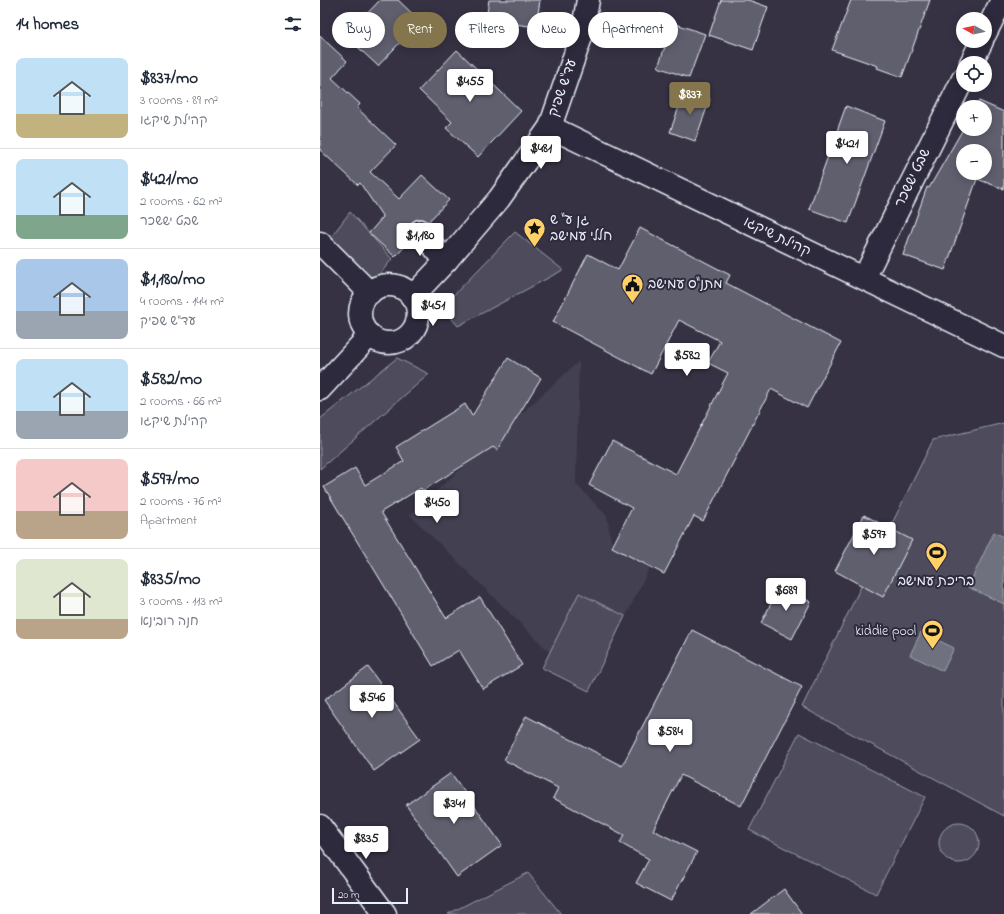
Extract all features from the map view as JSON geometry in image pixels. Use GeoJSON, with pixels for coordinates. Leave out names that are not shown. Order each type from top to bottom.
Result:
{"type":"FeatureCollection","features":[{"type":"Feature","properties":{"kind":"street","name":"עד\"ש שפיק"},"geometry":{"type":"LineString","coordinates":[[412,297],[499,199],[550,127],[582,34],[588,0]]}},
{"type":"Feature","properties":{"kind":"street"},"geometry":{"type":"LineString","coordinates":[[992,20],[1002,0]]}},
{"type":"Feature","properties":{"kind":"street","name":"שבט יששכר"},"geometry":{"type":"LineString","coordinates":[[864,278],[957,92]]}},
{"type":"Feature","properties":{"kind":"street","name":"קהילת שיקגו"},"geometry":{"type":"LineString","coordinates":[[550,127],[1004,346]]}},
{"type":"Feature","properties":{"kind":"street"},"geometry":{"type":"LineString","coordinates":[[420,231],[446,260]]}},
{"type":"Feature","properties":{"kind":"street"},"geometry":{"type":"LineString","coordinates":[[320,244],[370,292]]}},
{"type":"Feature","properties":{"kind":"street"},"geometry":{"type":"LineString","coordinates":[[382,286],[396,286],[408,292],[412,297],[416,303],[418,318],[411,333],[398,341],[391,343],[376,340],[365,329],[361,314],[362,306],[370,292],[382,286]]}},
{"type":"Feature","properties":{"kind":"street"},"geometry":{"type":"LineString","coordinates":[[320,389],[370,335]]}},
{"type":"Feature","properties":{"kind":"street"},"geometry":{"type":"LineString","coordinates":[[320,826],[385,914]]}},
{"type":"Feature","properties":{"kind":"shaded area"},"geometry":{"type":"Polygon","coordinates":[[[350,212],[392,259],[367,290],[325,245],[350,212]]]}},
{"type":"Feature","properties":{"kind":"shaded area"},"geometry":{"type":"Polygon","coordinates":[[[515,232],[563,270],[458,326],[442,307],[515,232]]]}},
{"type":"Feature","properties":{"kind":"shaded area"},"geometry":{"type":"Polygon","coordinates":[[[397,358],[429,374],[320,469],[320,419],[397,358]]]}},
{"type":"Feature","properties":{"kind":"shaded area"},"geometry":{"type":"Polygon","coordinates":[[[579,361],[576,484],[607,516],[612,547],[650,567],[589,691],[410,515],[579,361]]]}},
{"type":"Feature","properties":{"kind":"shaded area","name":"בריכת עמישב"},"geometry":{"type":"Polygon","coordinates":[[[1004,423],[1004,816],[802,707],[933,440],[1004,423]]]}},
{"type":"Feature","properties":{"kind":"shaded area"},"geometry":{"type":"Polygon","coordinates":[[[579,593],[625,616],[589,691],[542,668],[579,593]]]}},
{"type":"Feature","properties":{"kind":"shaded area"},"geometry":{"type":"Polygon","coordinates":[[[799,733],[925,797],[876,894],[749,830],[799,733]]]}},
{"type":"Feature","properties":{"kind":"shaded area"},"geometry":{"type":"Polygon","coordinates":[[[963,823],[970,826],[976,832],[979,843],[978,851],[970,860],[963,863],[955,863],[948,860],[940,851],[939,839],[942,832],[951,824],[963,823]]]}},
{"type":"Feature","properties":{"kind":"shaded area"},"geometry":{"type":"Polygon","coordinates":[[[528,873],[561,914],[448,914],[528,873]]]}},
{"type":"Feature","properties":{"kind":"water"},"geometry":{"type":"Polygon","coordinates":[[[994,532],[1004,537],[1004,604],[968,587],[994,532]]]}},
{"type":"Feature","properties":{"kind":"water","name":"kiddie pool"},"geometry":{"type":"Polygon","coordinates":[[[921,632],[954,648],[943,671],[910,655],[921,632]]]}},
{"type":"Feature","properties":{"kind":"building"},"geometry":{"type":"Polygon","coordinates":[[[380,0],[398,0],[411,12],[393,12],[393,48],[395,48],[378,66],[359,48],[385,48],[385,12],[369,12],[380,0]]]}},
{"type":"Feature","properties":{"kind":"building"},"geometry":{"type":"Polygon","coordinates":[[[489,0],[540,0],[538,12],[527,12],[527,26],[519,25],[519,12],[487,12],[489,0]]]}},
{"type":"Feature","properties":{"kind":"building"},"geometry":{"type":"Polygon","coordinates":[[[721,0],[748,0],[768,7],[753,50],[709,35],[721,0]]]}},
{"type":"Feature","properties":{"kind":"building"},"geometry":{"type":"Polygon","coordinates":[[[851,0],[930,0],[902,77],[877,68],[878,66],[832,50],[851,0]]]}},
{"type":"Feature","properties":{"kind":"building"},"geometry":{"type":"Polygon","coordinates":[[[678,25],[705,34],[689,78],[658,67],[664,48],[678,48],[678,25]]]}},
{"type":"Feature","properties":{"kind":"building"},"geometry":{"type":"Polygon","coordinates":[[[320,36],[347,61],[332,78],[360,104],[357,108],[396,145],[370,172],[399,199],[422,175],[449,200],[428,222],[424,219],[418,219],[412,222],[408,227],[408,233],[411,240],[395,257],[369,233],[383,217],[360,183],[358,185],[320,150],[320,36]]]}},
{"type":"Feature","properties":{"kind":"building"},"geometry":{"type":"Polygon","coordinates":[[[457,50],[521,111],[478,157],[446,128],[452,122],[419,90],[457,50]]]}},
{"type":"Feature","properties":{"kind":"building"},"geometry":{"type":"Polygon","coordinates":[[[685,90],[710,99],[695,141],[670,132],[685,90]]]}},
{"type":"Feature","properties":{"kind":"building"},"geometry":{"type":"Polygon","coordinates":[[[846,106],[885,121],[848,223],[809,209],[846,106]]]}},
{"type":"Feature","properties":{"kind":"building"},"geometry":{"type":"Polygon","coordinates":[[[992,107],[1004,112],[1004,189],[980,180],[992,180],[992,144],[956,144],[956,180],[977,180],[945,270],[903,255],[927,187],[929,188],[959,136],[992,136],[992,107]]]}},
{"type":"Feature","properties":{"kind":"building"},"geometry":{"type":"Polygon","coordinates":[[[640,228],[730,275],[726,283],[841,343],[807,408],[771,389],[703,521],[694,516],[664,574],[612,547],[632,508],[589,485],[612,441],[676,474],[728,373],[708,363],[720,341],[679,320],[651,374],[553,322],[588,254],[618,270],[640,228]]]}},
{"type":"Feature","properties":{"kind":"building"},"geometry":{"type":"Polygon","coordinates":[[[508,358],[541,378],[497,450],[493,447],[422,491],[421,488],[381,512],[446,618],[480,597],[522,665],[483,689],[459,650],[433,666],[324,487],[355,468],[365,485],[404,461],[396,447],[465,404],[472,416],[508,358]]]}},
{"type":"Feature","properties":{"kind":"building"},"geometry":{"type":"Polygon","coordinates":[[[864,515],[912,540],[883,597],[835,571],[864,515]]]}},
{"type":"Feature","properties":{"kind":"building"},"geometry":{"type":"Polygon","coordinates":[[[780,586],[811,602],[792,639],[761,623],[780,586]]]}},
{"type":"Feature","properties":{"kind":"building"},"geometry":{"type":"Polygon","coordinates":[[[692,630],[802,687],[741,806],[681,775],[653,830],[697,852],[671,901],[636,883],[649,859],[620,843],[624,835],[553,798],[558,788],[504,760],[526,716],[622,766],[692,630]]]}},
{"type":"Feature","properties":{"kind":"building"},"geometry":{"type":"Polygon","coordinates":[[[368,667],[420,739],[374,771],[324,700],[368,667]]]}},
{"type":"Feature","properties":{"kind":"building"},"geometry":{"type":"Polygon","coordinates":[[[451,773],[502,845],[457,877],[406,805],[451,773]]]}},
{"type":"Feature","properties":{"kind":"building"},"geometry":{"type":"Polygon","coordinates":[[[784,889],[802,914],[751,914],[784,889]]]}},
{"type":"Feature","properties":{"kind":"place","name":"גן ע\" ש חללי עמישב"},"geometry":{"type":"Point","coordinates":[535,248]}},
{"type":"Feature","properties":{"kind":"place","name":"מתנ\"ס עמישב"},"geometry":{"type":"Point","coordinates":[633,304]}},
{"type":"Feature","properties":{"kind":"place","name":"בריכת עמישב"},"geometry":{"type":"Point","coordinates":[936,572]}},
{"type":"Feature","properties":{"kind":"place","name":"kiddie pool"},"geometry":{"type":"Point","coordinates":[932,650]}}]}
